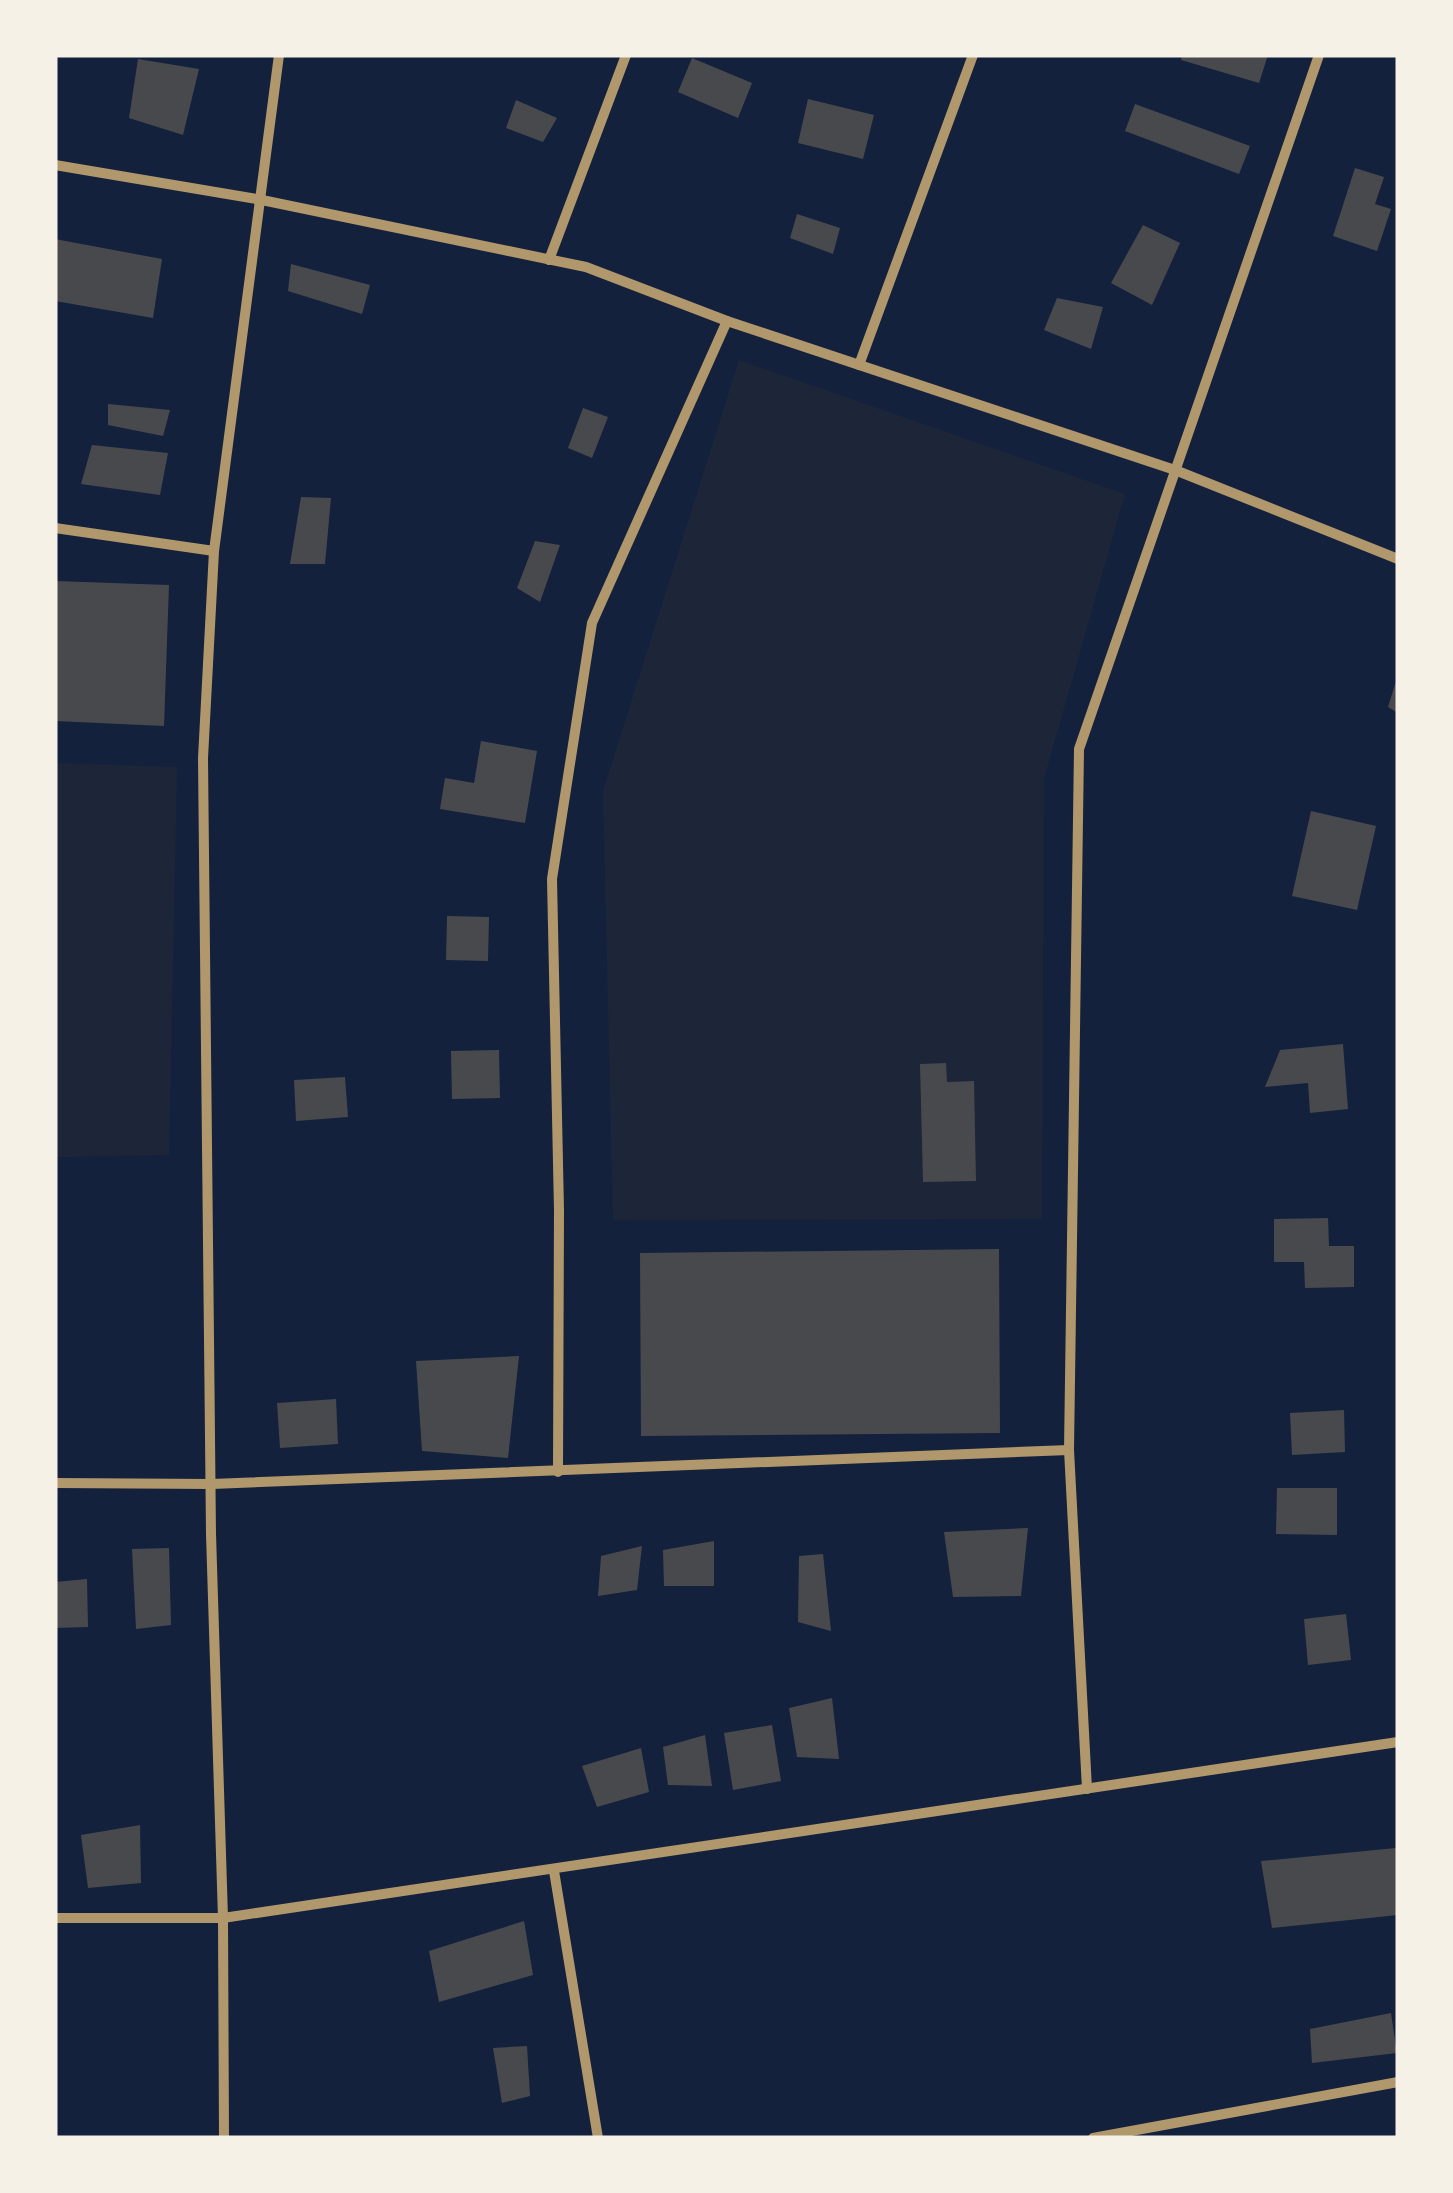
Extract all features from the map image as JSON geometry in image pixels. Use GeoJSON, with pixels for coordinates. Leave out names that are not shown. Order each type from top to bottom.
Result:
{"type":"FeatureCollection","features":[{"type":"Feature","properties":{"kind":"street"},"geometry":{"type":"LineString","coordinates":[[224,2138],[224,1918],[212,1484],[204,758],[214,551],[279,55]]}},
{"type":"Feature","properties":{"kind":"street"},"geometry":{"type":"LineString","coordinates":[[549,260],[626,55]]}},
{"type":"Feature","properties":{"kind":"street"},"geometry":{"type":"LineString","coordinates":[[859,365],[973,55]]}},
{"type":"Feature","properties":{"kind":"street"},"geometry":{"type":"LineString","coordinates":[[1087,1788],[1069,1450],[1078,749],[1319,55]]}},
{"type":"Feature","properties":{"kind":"street"},"geometry":{"type":"LineString","coordinates":[[55,164],[258,198],[586,266],[726,322],[1175,470],[1398,558]]}},
{"type":"Feature","properties":{"kind":"street"},"geometry":{"type":"LineString","coordinates":[[558,1472],[559,1210],[552,879],[592,623],[726,322]]}},
{"type":"Feature","properties":{"kind":"street"},"geometry":{"type":"LineString","coordinates":[[55,528],[214,551]]}},
{"type":"Feature","properties":{"kind":"street"},"geometry":{"type":"LineString","coordinates":[[55,1483],[212,1484],[1069,1450]]}},
{"type":"Feature","properties":{"kind":"street"},"geometry":{"type":"LineString","coordinates":[[55,1918],[224,1918],[1398,1742]]}},
{"type":"Feature","properties":{"kind":"street"},"geometry":{"type":"LineString","coordinates":[[554,1871],[598,2138]]}},
{"type":"Feature","properties":{"kind":"street"},"geometry":{"type":"LineString","coordinates":[[1094,2138],[1164,2133],[1398,2082]]}},
{"type":"Feature","properties":{"kind":"shaded area"},"geometry":{"type":"Polygon","coordinates":[[[739,360],[1125,494],[1044,779],[1042,1219],[613,1220],[603,791],[739,360]]]}},
{"type":"Feature","properties":{"kind":"shaded area"},"geometry":{"type":"Polygon","coordinates":[[[55,763],[177,767],[169,1155],[55,1157],[55,763]]]}},
{"type":"Feature","properties":{"kind":"building"},"geometry":{"type":"Polygon","coordinates":[[[1182,55],[1268,55],[1259,83],[1181,60],[1182,55]]]}},
{"type":"Feature","properties":{"kind":"building"},"geometry":{"type":"Polygon","coordinates":[[[692,58],[752,83],[738,118],[678,92],[692,58]]]}},
{"type":"Feature","properties":{"kind":"building"},"geometry":{"type":"Polygon","coordinates":[[[138,59],[199,69],[183,135],[129,118],[138,59]]]}},
{"type":"Feature","properties":{"kind":"building"},"geometry":{"type":"Polygon","coordinates":[[[808,99],[874,115],[863,159],[798,143],[808,99]]]}},
{"type":"Feature","properties":{"kind":"building"},"geometry":{"type":"Polygon","coordinates":[[[516,100],[557,118],[543,142],[506,128],[516,100]]]}},
{"type":"Feature","properties":{"kind":"building"},"geometry":{"type":"Polygon","coordinates":[[[1135,104],[1250,146],[1239,174],[1125,131],[1135,104]]]}},
{"type":"Feature","properties":{"kind":"building"},"geometry":{"type":"Polygon","coordinates":[[[1355,168],[1384,177],[1375,204],[1391,209],[1377,251],[1333,236],[1355,168]]]}},
{"type":"Feature","properties":{"kind":"building"},"geometry":{"type":"Polygon","coordinates":[[[797,214],[840,228],[833,254],[790,238],[797,214]]]}},
{"type":"Feature","properties":{"kind":"building"},"geometry":{"type":"Polygon","coordinates":[[[1143,225],[1180,243],[1152,305],[1111,283],[1143,225]]]}},
{"type":"Feature","properties":{"kind":"building"},"geometry":{"type":"Polygon","coordinates":[[[55,239],[162,259],[153,318],[55,301],[55,239]]]}},
{"type":"Feature","properties":{"kind":"building"},"geometry":{"type":"Polygon","coordinates":[[[291,264],[370,285],[362,314],[288,291],[291,264]]]}},
{"type":"Feature","properties":{"kind":"building"},"geometry":{"type":"Polygon","coordinates":[[[1057,298],[1103,307],[1091,349],[1044,330],[1057,298]]]}},
{"type":"Feature","properties":{"kind":"building"},"geometry":{"type":"Polygon","coordinates":[[[108,404],[170,410],[163,436],[108,425],[108,404]]]}},
{"type":"Feature","properties":{"kind":"building"},"geometry":{"type":"Polygon","coordinates":[[[583,408],[608,417],[592,458],[568,448],[583,408]]]}},
{"type":"Feature","properties":{"kind":"building"},"geometry":{"type":"Polygon","coordinates":[[[92,445],[168,453],[160,495],[81,484],[92,445]]]}},
{"type":"Feature","properties":{"kind":"building"},"geometry":{"type":"Polygon","coordinates":[[[301,497],[331,498],[325,564],[290,564],[301,497]]]}},
{"type":"Feature","properties":{"kind":"building"},"geometry":{"type":"Polygon","coordinates":[[[535,541],[560,545],[540,602],[517,588],[535,541]]]}},
{"type":"Feature","properties":{"kind":"building"},"geometry":{"type":"Polygon","coordinates":[[[55,581],[169,585],[164,726],[55,721],[55,581]]]}},
{"type":"Feature","properties":{"kind":"building"},"geometry":{"type":"Polygon","coordinates":[[[1398,678],[1398,713],[1388,707],[1398,678]]]}},
{"type":"Feature","properties":{"kind":"building"},"geometry":{"type":"Polygon","coordinates":[[[481,741],[537,751],[525,823],[440,809],[445,778],[474,783],[481,741]]]}},
{"type":"Feature","properties":{"kind":"building"},"geometry":{"type":"Polygon","coordinates":[[[1311,811],[1376,826],[1357,910],[1292,896],[1311,811]]]}},
{"type":"Feature","properties":{"kind":"building"},"geometry":{"type":"Polygon","coordinates":[[[447,916],[489,917],[488,961],[446,960],[447,916]]]}},
{"type":"Feature","properties":{"kind":"building"},"geometry":{"type":"Polygon","coordinates":[[[1343,1044],[1348,1109],[1310,1113],[1308,1083],[1265,1087],[1280,1050],[1343,1044]]]}},
{"type":"Feature","properties":{"kind":"building"},"geometry":{"type":"Polygon","coordinates":[[[499,1050],[500,1098],[452,1099],[451,1051],[499,1050]]]}},
{"type":"Feature","properties":{"kind":"building"},"geometry":{"type":"Polygon","coordinates":[[[946,1063],[947,1082],[974,1081],[976,1181],[923,1182],[920,1064],[946,1063]]]}},
{"type":"Feature","properties":{"kind":"building"},"geometry":{"type":"Polygon","coordinates":[[[345,1077],[348,1117],[296,1121],[294,1080],[345,1077]]]}},
{"type":"Feature","properties":{"kind":"building"},"geometry":{"type":"Polygon","coordinates":[[[1328,1218],[1329,1246],[1354,1246],[1354,1287],[1305,1288],[1304,1262],[1274,1262],[1274,1219],[1328,1218]]]}},
{"type":"Feature","properties":{"kind":"building"},"geometry":{"type":"Polygon","coordinates":[[[999,1249],[1000,1433],[641,1436],[640,1253],[999,1249]]]}},
{"type":"Feature","properties":{"kind":"building"},"geometry":{"type":"Polygon","coordinates":[[[519,1356],[508,1458],[422,1451],[416,1361],[519,1356]]]}},
{"type":"Feature","properties":{"kind":"building"},"geometry":{"type":"Polygon","coordinates":[[[336,1399],[338,1444],[280,1448],[277,1403],[336,1399]]]}},
{"type":"Feature","properties":{"kind":"building"},"geometry":{"type":"Polygon","coordinates":[[[1344,1410],[1345,1452],[1292,1455],[1290,1413],[1344,1410]]]}},
{"type":"Feature","properties":{"kind":"building"},"geometry":{"type":"Polygon","coordinates":[[[1277,1488],[1337,1488],[1337,1535],[1276,1534],[1277,1488]]]}},
{"type":"Feature","properties":{"kind":"building"},"geometry":{"type":"Polygon","coordinates":[[[1028,1528],[1021,1596],[953,1597],[944,1532],[1028,1528]]]}},
{"type":"Feature","properties":{"kind":"building"},"geometry":{"type":"Polygon","coordinates":[[[714,1541],[714,1586],[664,1586],[663,1550],[714,1541]]]}},
{"type":"Feature","properties":{"kind":"building"},"geometry":{"type":"Polygon","coordinates":[[[642,1546],[637,1590],[598,1596],[601,1556],[642,1546]]]}},
{"type":"Feature","properties":{"kind":"building"},"geometry":{"type":"Polygon","coordinates":[[[169,1548],[171,1625],[136,1629],[132,1549],[169,1548]]]}},
{"type":"Feature","properties":{"kind":"building"},"geometry":{"type":"Polygon","coordinates":[[[823,1554],[831,1631],[798,1622],[799,1556],[823,1554]]]}},
{"type":"Feature","properties":{"kind":"building"},"geometry":{"type":"Polygon","coordinates":[[[87,1579],[88,1627],[55,1628],[55,1582],[87,1579]]]}},
{"type":"Feature","properties":{"kind":"building"},"geometry":{"type":"Polygon","coordinates":[[[1346,1614],[1351,1660],[1308,1665],[1304,1619],[1346,1614]]]}},
{"type":"Feature","properties":{"kind":"building"},"geometry":{"type":"Polygon","coordinates":[[[832,1698],[839,1759],[797,1757],[789,1708],[832,1698]]]}},
{"type":"Feature","properties":{"kind":"building"},"geometry":{"type":"Polygon","coordinates":[[[772,1725],[781,1781],[733,1790],[724,1733],[772,1725]]]}},
{"type":"Feature","properties":{"kind":"building"},"geometry":{"type":"Polygon","coordinates":[[[705,1735],[712,1786],[668,1785],[663,1747],[705,1735]]]}},
{"type":"Feature","properties":{"kind":"building"},"geometry":{"type":"Polygon","coordinates":[[[641,1748],[649,1792],[597,1807],[582,1766],[641,1748]]]}},
{"type":"Feature","properties":{"kind":"building"},"geometry":{"type":"Polygon","coordinates":[[[140,1825],[141,1883],[88,1888],[81,1835],[140,1825]]]}},
{"type":"Feature","properties":{"kind":"building"},"geometry":{"type":"Polygon","coordinates":[[[1396,1848],[1398,1915],[1272,1928],[1261,1861],[1396,1848]]]}},
{"type":"Feature","properties":{"kind":"building"},"geometry":{"type":"Polygon","coordinates":[[[524,1921],[533,1975],[439,2002],[429,1951],[524,1921]]]}},
{"type":"Feature","properties":{"kind":"building"},"geometry":{"type":"Polygon","coordinates":[[[1391,2013],[1397,2053],[1312,2063],[1310,2029],[1391,2013]]]}},
{"type":"Feature","properties":{"kind":"building"},"geometry":{"type":"Polygon","coordinates":[[[527,2046],[530,2096],[502,2103],[493,2048],[527,2046]]]}}]}
